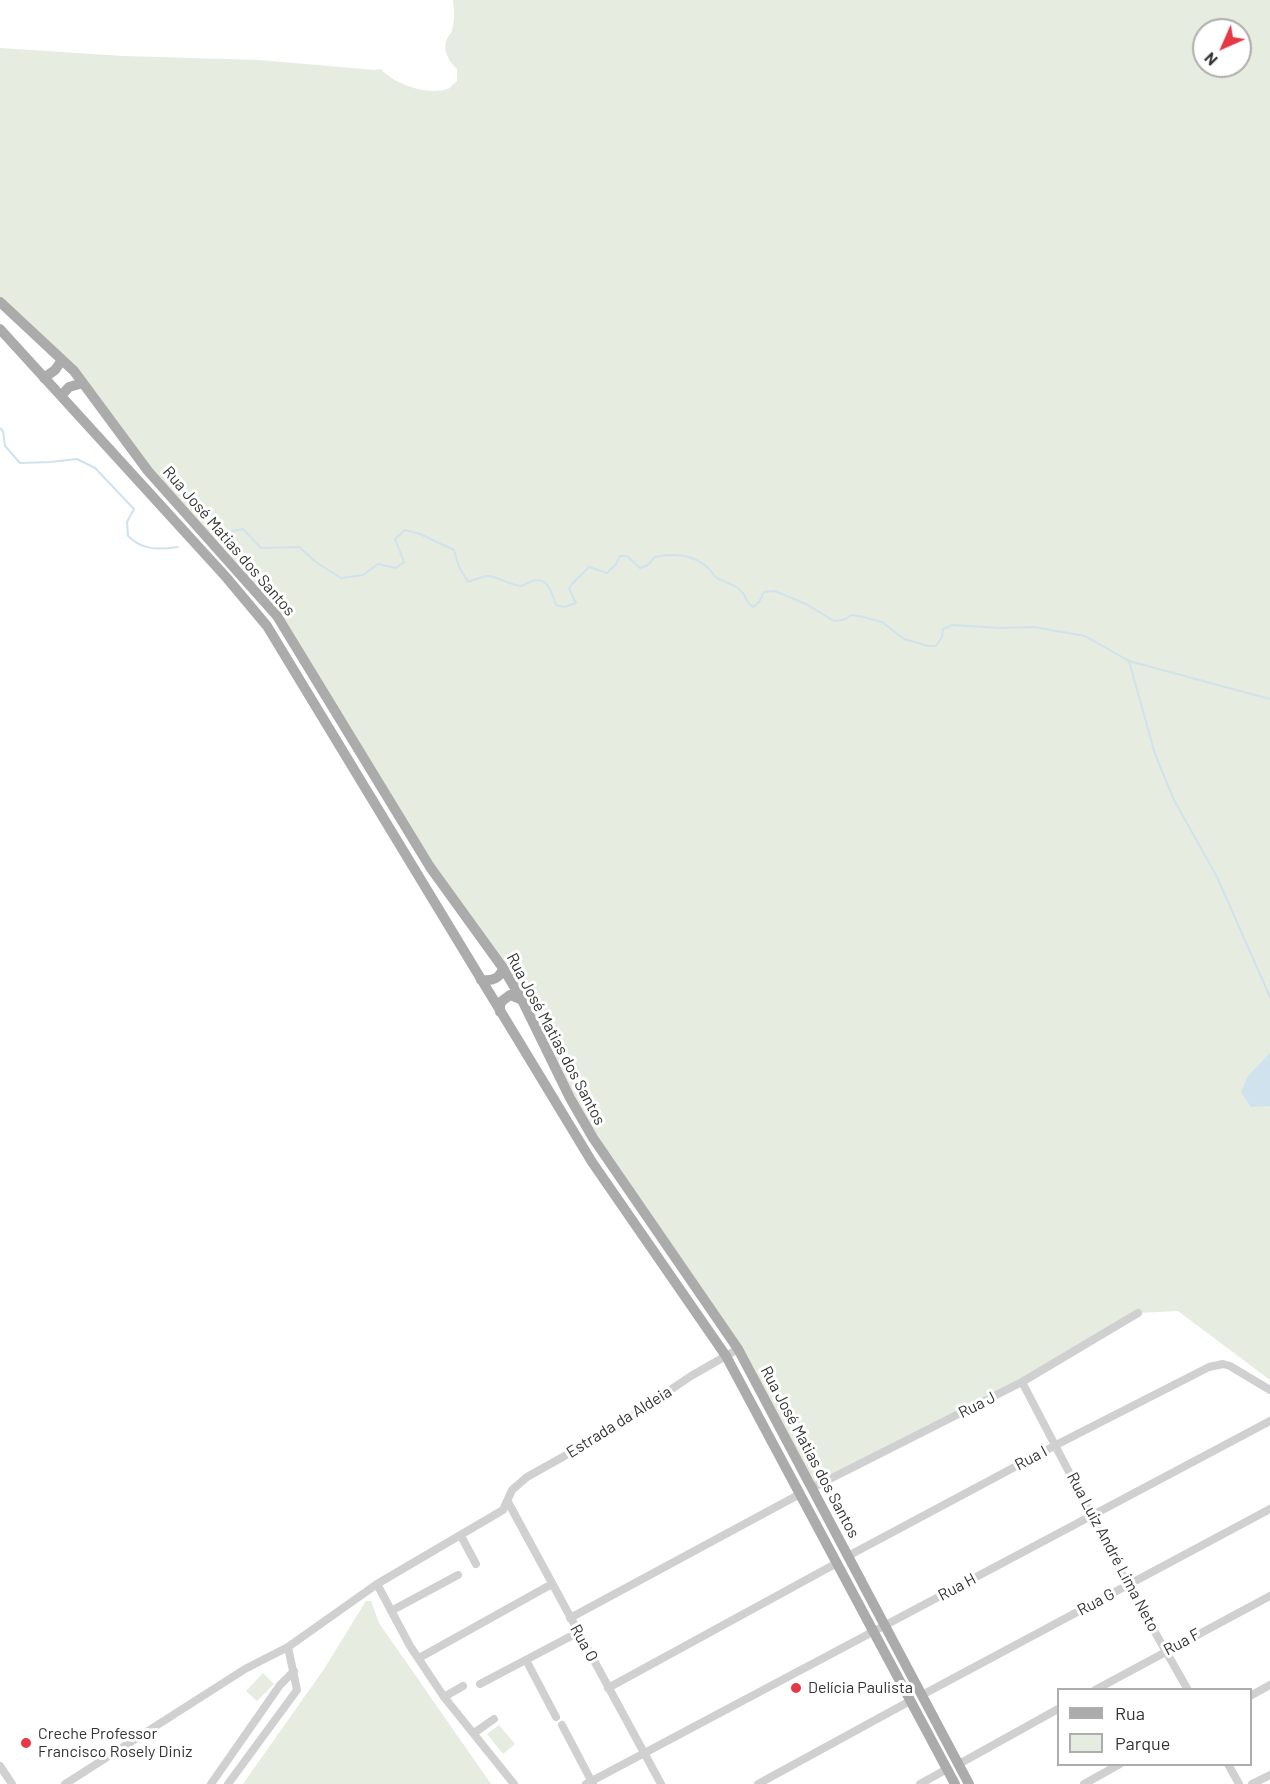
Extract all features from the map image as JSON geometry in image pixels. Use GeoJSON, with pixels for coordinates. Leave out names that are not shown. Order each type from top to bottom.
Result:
{"type":"FeatureCollection","features":[{"type":"Feature","properties":{"kind":"main road","name":"Rua José Matias dos Santos"},"geometry":{"type":"LineString","coordinates":[[0,302],[83,383],[148,471],[277,616],[424,858],[503,968],[522,1000],[570,1098],[593,1138],[738,1349],[969,1784]]}},
{"type":"Feature","properties":{"kind":"main road","name":"Rua José Matias dos Santos"},"geometry":{"type":"LineString","coordinates":[[0,329],[262,620],[592,1162],[726,1356],[955,1784]]}},
{"type":"Feature","properties":{"kind":"main road"},"geometry":{"type":"LineString","coordinates":[[44,378],[55,370],[62,360]]}},
{"type":"Feature","properties":{"kind":"main road"},"geometry":{"type":"LineString","coordinates":[[61,396],[69,387],[83,383]]}},
{"type":"Feature","properties":{"kind":"main road"},"geometry":{"type":"LineString","coordinates":[[481,980],[495,979],[501,975],[503,968]]}},
{"type":"Feature","properties":{"kind":"main road"},"geometry":{"type":"LineString","coordinates":[[500,1012],[500,1005],[510,995],[522,1000]]}},
{"type":"Feature","properties":{"kind":"street","name":"Rua J"},"geometry":{"type":"LineString","coordinates":[[812,1488],[1022,1382],[1138,1313]]}},
{"type":"Feature","properties":{"kind":"street","name":"Estrada da Aldeia"},"geometry":{"type":"LineString","coordinates":[[65,1784],[245,1670],[288,1647],[377,1584],[503,1510],[512,1490],[527,1477],[611,1430],[691,1376],[738,1349]]}},
{"type":"Feature","properties":{"kind":"street","name":"Rua I"},"geometry":{"type":"LineString","coordinates":[[848,1556],[1198,1372],[1216,1365],[1230,1366],[1270,1390]]}},
{"type":"Feature","properties":{"kind":"street","name":"Rua Luiz André Lima Neto"},"geometry":{"type":"LineString","coordinates":[[1022,1382],[1128,1585],[1187,1688]]}},
{"type":"Feature","properties":{"kind":"street","name":"Rua H"},"geometry":{"type":"LineString","coordinates":[[590,1783],[1270,1421]]}},
{"type":"Feature","properties":{"kind":"street"},"geometry":{"type":"LineString","coordinates":[[570,1618],[800,1494]]}},
{"type":"Feature","properties":{"kind":"street","name":"Rua O"},"geometry":{"type":"LineString","coordinates":[[508,1502],[577,1633],[661,1784]]}},
{"type":"Feature","properties":{"kind":"street","name":"Rua G"},"geometry":{"type":"LineString","coordinates":[[922,1695],[1270,1509]]}},
{"type":"Feature","properties":{"kind":"street"},"geometry":{"type":"LineString","coordinates":[[460,1536],[476,1564]]}},
{"type":"Feature","properties":{"kind":"street"},"geometry":{"type":"LineString","coordinates":[[608,1688],[837,1563]]}},
{"type":"Feature","properties":{"kind":"street"},"geometry":{"type":"LineString","coordinates":[[391,1611],[458,1575]]}},
{"type":"Feature","properties":{"kind":"street"},"geometry":{"type":"LineString","coordinates":[[377,1584],[419,1658],[444,1696],[514,1784]]}},
{"type":"Feature","properties":{"kind":"street"},"geometry":{"type":"LineString","coordinates":[[419,1658],[552,1584]]}},
{"type":"Feature","properties":{"kind":"street","name":"Rua F"},"geometry":{"type":"LineString","coordinates":[[1097,1688],[1270,1596]]}},
{"type":"Feature","properties":{"kind":"street"},"geometry":{"type":"LineString","coordinates":[[480,1684],[577,1633]]}},
{"type":"Feature","properties":{"kind":"street"},"geometry":{"type":"LineString","coordinates":[[228,1784],[297,1690],[288,1647]]}},
{"type":"Feature","properties":{"kind":"street"},"geometry":{"type":"LineString","coordinates":[[526,1660],[556,1716]]}},
{"type":"Feature","properties":{"kind":"street"},"geometry":{"type":"LineString","coordinates":[[210,1784],[280,1685],[294,1671]]}},
{"type":"Feature","properties":{"kind":"street"},"geometry":{"type":"LineString","coordinates":[[1252,1695],[1270,1685]]}},
{"type":"Feature","properties":{"kind":"street"},"geometry":{"type":"LineString","coordinates":[[444,1696],[463,1686]]}},
{"type":"Feature","properties":{"kind":"street"},"geometry":{"type":"LineString","coordinates":[[758,1784],[910,1701]]}},
{"type":"Feature","properties":{"kind":"street"},"geometry":{"type":"LineString","coordinates":[[958,1764],[1057,1710]]}},
{"type":"Feature","properties":{"kind":"street"},"geometry":{"type":"LineString","coordinates":[[474,1733],[494,1719]]}},
{"type":"Feature","properties":{"kind":"street"},"geometry":{"type":"LineString","coordinates":[[562,1725],[590,1783]]}},
{"type":"Feature","properties":{"kind":"street"},"geometry":{"type":"LineString","coordinates":[[0,1766],[12,1784]]}},
{"type":"Feature","properties":{"kind":"street"},"geometry":{"type":"LineString","coordinates":[[1084,1784],[1116,1766]]}},
{"type":"Feature","properties":{"kind":"street"},"geometry":{"type":"LineString","coordinates":[[1229,1766],[1239,1784]]}},
{"type":"Feature","properties":{"kind":"street"},"geometry":{"type":"LineString","coordinates":[[920,1784],[947,1769]]}},
{"type":"Feature","properties":{"kind":"street"},"geometry":{"type":"LineString","coordinates":[[1252,1784],[1270,1775]]}},
{"type":"Feature","properties":{"kind":"green space"},"geometry":{"type":"Polygon","coordinates":[[[453,0],[1270,0],[1270,1380],[1178,1311],[1138,1313],[1022,1382],[812,1488],[738,1349],[619,1177],[522,1000],[453,900],[285,628],[148,471],[83,383],[0,302],[0,48],[123,56],[259,60],[381,69],[394,80],[412,88],[432,91],[450,88],[457,81],[457,69],[449,59],[445,47],[453,27],[453,0]]]}},
{"type":"Feature","properties":{"kind":"green space"},"geometry":{"type":"Polygon","coordinates":[[[366,1601],[371,1601],[379,1623],[491,1784],[243,1784],[324,1669],[366,1601]]]}},
{"type":"Feature","properties":{"kind":"green space"},"geometry":{"type":"Polygon","coordinates":[[[263,1673],[274,1684],[257,1701],[246,1691],[263,1673]]]}},
{"type":"Feature","properties":{"kind":"green space"},"geometry":{"type":"Polygon","coordinates":[[[499,1725],[515,1744],[503,1754],[487,1734],[499,1725]]]}},
{"type":"Feature","properties":{"kind":"water"},"geometry":{"type":"Polygon","coordinates":[[[1270,1053],[1270,1106],[1251,1107],[1241,1092],[1248,1076],[1270,1053]]]}},
{"type":"Feature","properties":{"kind":"waterway"},"geometry":{"type":"LineString","coordinates":[[0,428],[3,431],[5,446],[20,463],[77,459],[95,468],[134,509],[127,522],[128,536],[133,541],[151,548],[178,547]]}},
{"type":"Feature","properties":{"kind":"waterway"},"geometry":{"type":"LineString","coordinates":[[223,533],[243,529],[261,548],[299,547],[317,563],[341,578],[363,575],[378,564],[396,568],[404,562],[395,539],[405,530],[420,534],[454,550],[459,567],[468,582],[488,576],[522,586],[536,580],[541,581],[548,587],[556,605],[564,607],[576,603],[569,589],[589,567],[607,573],[620,556],[627,556],[640,568],[648,565],[655,557],[669,555],[690,557],[702,563],[716,577],[737,587],[753,607],[759,602],[764,592],[775,591],[806,604],[834,621],[843,620],[852,615],[882,622],[904,639],[928,646],[936,646],[942,637],[943,629],[952,625],[1000,628],[1034,627],[1085,636],[1129,661],[1270,699]]}},
{"type":"Feature","properties":{"kind":"waterway"},"geometry":{"type":"LineString","coordinates":[[1129,661],[1155,754],[1174,800],[1217,877],[1270,997]]}},
{"type":"Feature","properties":{"kind":"place","name":"Delícia Paulista"},"geometry":{"type":"Point","coordinates":[796,1688]}},
{"type":"Feature","properties":{"kind":"place","name":"Creche Professor Francisco Rosely Diniz"},"geometry":{"type":"Point","coordinates":[26,1743]}}]}
